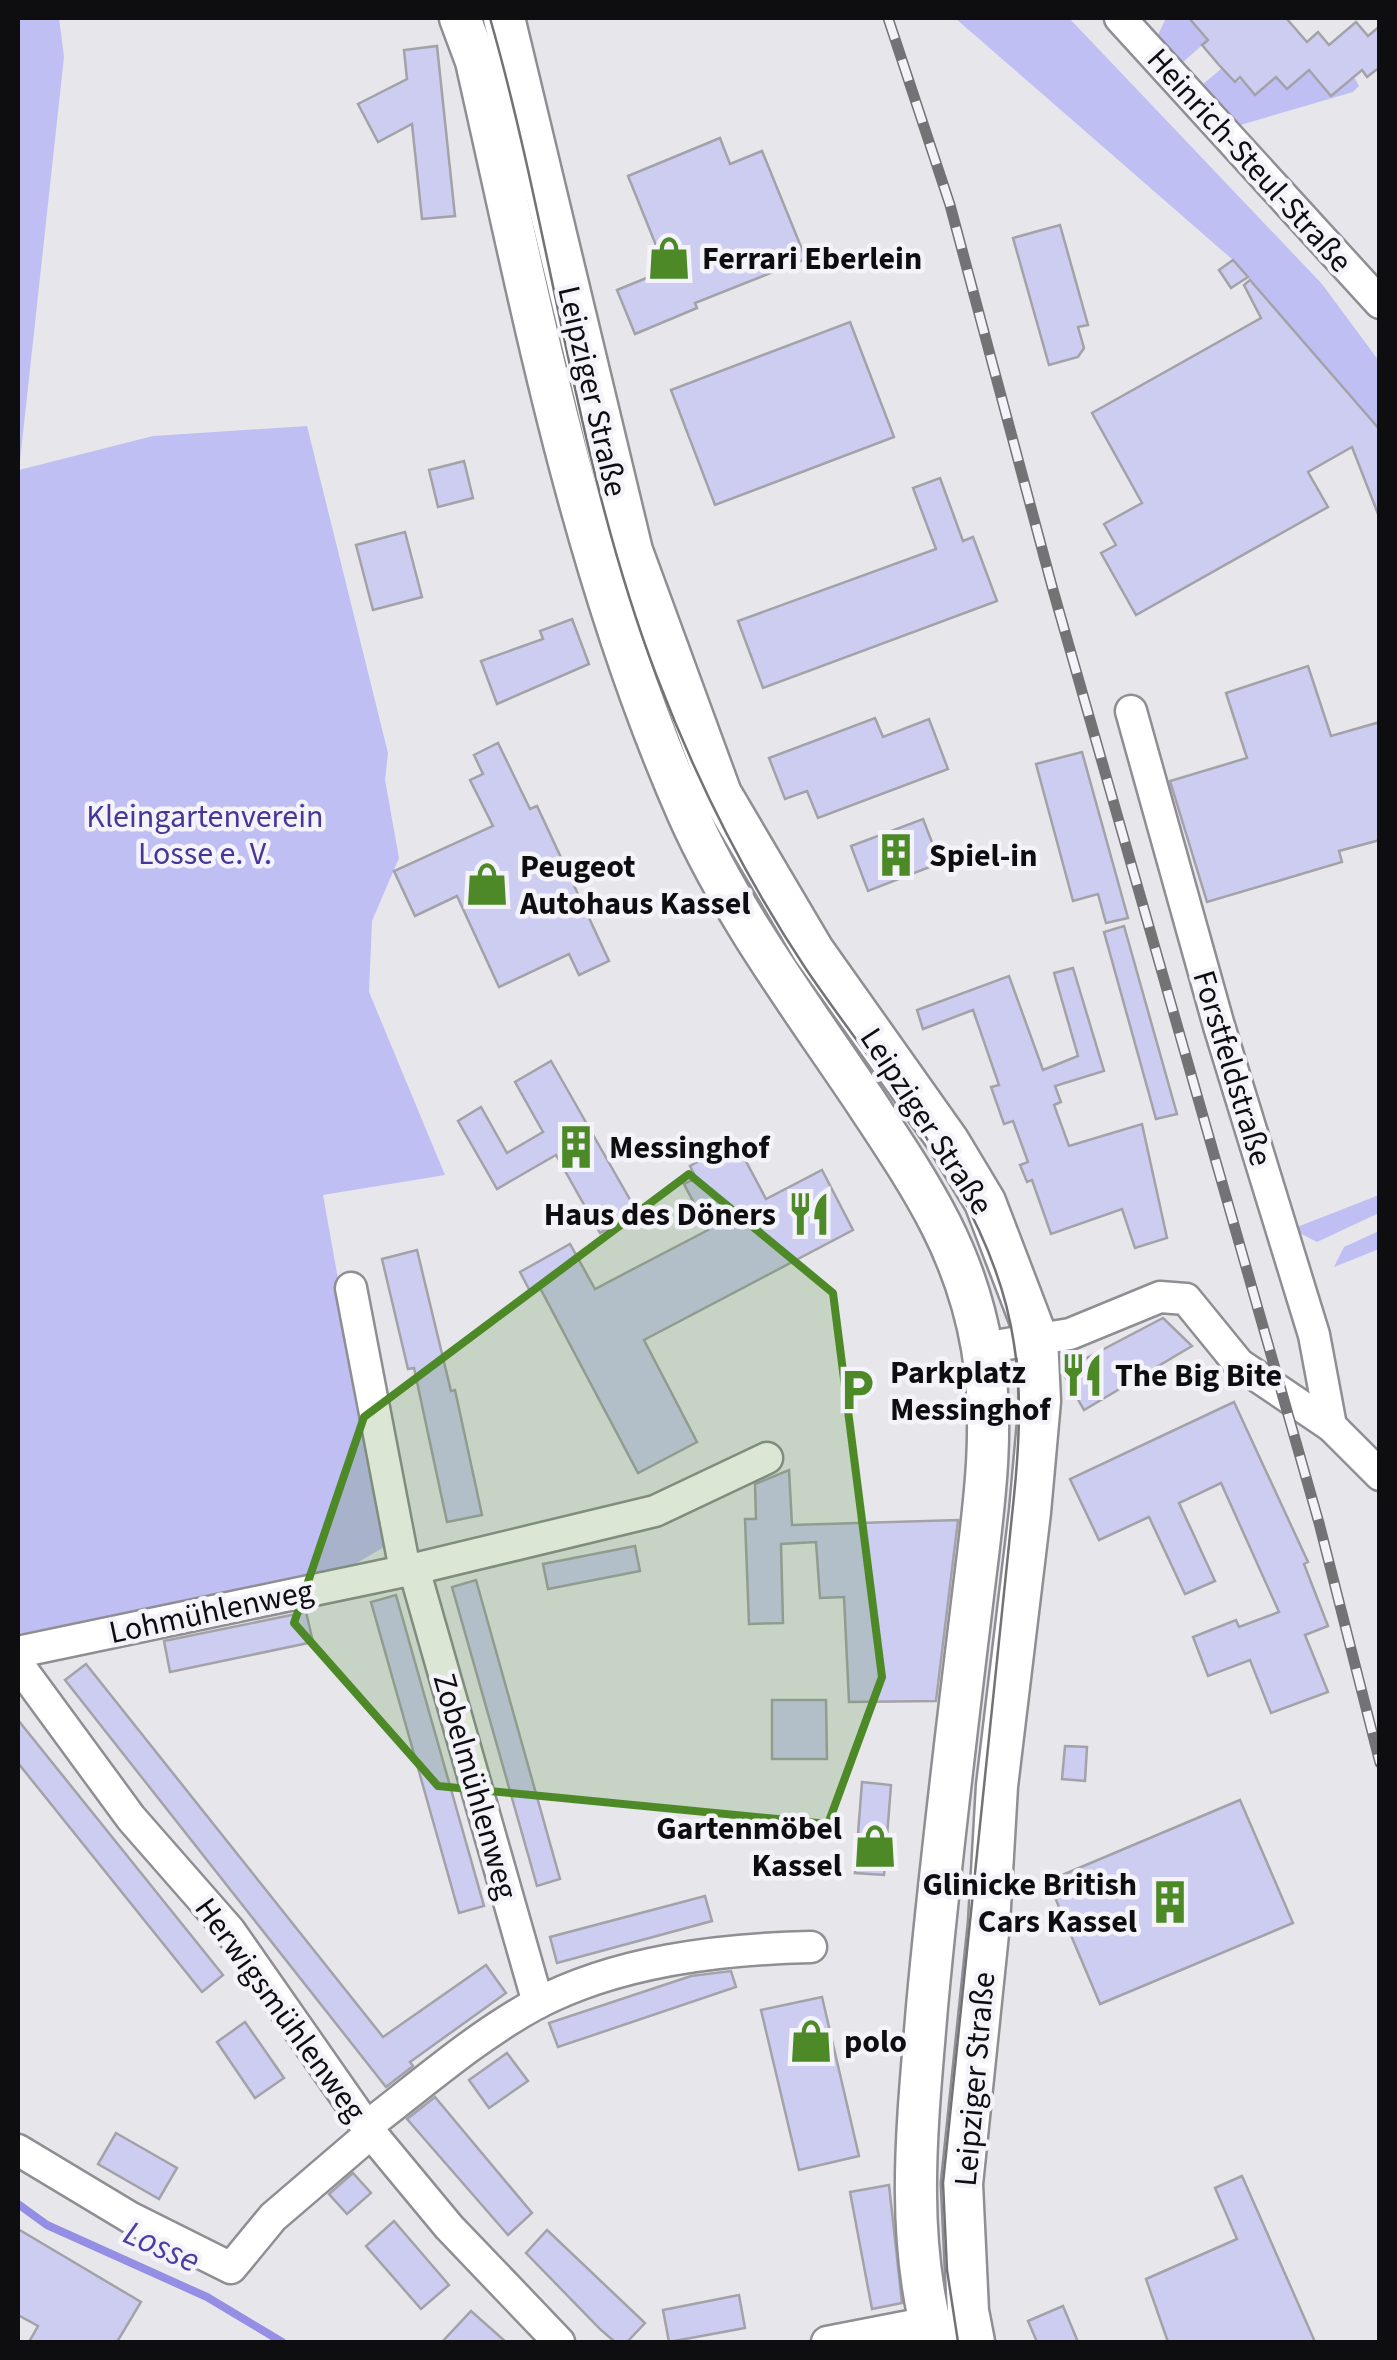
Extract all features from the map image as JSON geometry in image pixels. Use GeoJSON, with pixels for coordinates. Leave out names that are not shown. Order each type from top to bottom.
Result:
{"type":"FeatureCollection","features":[{"type":"Feature","properties":{"kind":"main road","name":"Leipziger Straße"},"geometry":{"type":"LineString","coordinates":[[460,18],[476,62],[572,486],[626,658],[688,814],[720,879],[920,1182],[951,1236],[982,1348],[990,1412],[984,1501],[934,1936],[916,2136],[916,2211],[932,2332]]}},
{"type":"Feature","properties":{"kind":"main road","name":"Leipziger Straße"},"geometry":{"type":"LineString","coordinates":[[504,18],[632,551],[655,624],[721,794],[813,950],[949,1142],[985,1202],[1037,1338],[1040,1401],[997,1786],[989,1924],[962,2184],[974,2342]]}},
{"type":"Feature","properties":{"kind":"street","name":"Heinrich-Steul-Straße"},"geometry":{"type":"LineString","coordinates":[[1120,18],[1380,304]]}},
{"type":"Feature","properties":{"kind":"street","name":"Forstfeldstraße"},"geometry":{"type":"LineString","coordinates":[[1130,711],[1219,1026],[1314,1334],[1330,1426]]}},
{"type":"Feature","properties":{"kind":"street"},"geometry":{"type":"LineString","coordinates":[[351,1288],[410,1569]]}},
{"type":"Feature","properties":{"kind":"street"},"geometry":{"type":"LineString","coordinates":[[982,1348],[1070,1334],[1160,1297],[1175,1296],[1196,1307],[1239,1364],[1330,1426],[1380,1475]]}},
{"type":"Feature","properties":{"kind":"street","name":"Lohmühlenweg"},"geometry":{"type":"LineString","coordinates":[[18,1652],[410,1569],[655,1511],[766,1458]]}},
{"type":"Feature","properties":{"kind":"street","name":"Zobelmühlenweg"},"geometry":{"type":"LineString","coordinates":[[410,1569],[538,2003]]}},
{"type":"Feature","properties":{"kind":"street","name":"Herwigsmühlenweg"},"geometry":{"type":"LineString","coordinates":[[18,1664],[131,1818],[230,1931],[368,2130],[448,2227],[560,2342]]}},
{"type":"Feature","properties":{"kind":"street"},"geometry":{"type":"LineString","coordinates":[[18,2150],[131,2218],[231,2268],[273,2217],[368,2130],[493,2030],[538,2003],[580,1986],[708,1953],[810,1947]]}},
{"type":"Feature","properties":{"kind":"street"},"geometry":{"type":"LineString","coordinates":[[827,2342],[932,2332]]}},
{"type":"Feature","properties":{"kind":"highlighted area"},"geometry":{"type":"Polygon","coordinates":[[[689,1174],[833,1293],[882,1677],[828,1824],[438,1786],[294,1623],[364,1417],[689,1174]]]}},
{"type":"Feature","properties":{"kind":"green space","name":"Kleingartenverein Losse e. V."},"geometry":{"type":"Polygon","coordinates":[[[18,18],[59,18],[64,57],[19,470],[153,436],[307,426],[388,753],[385,780],[399,858],[372,921],[369,992],[445,1175],[323,1195],[386,1546],[348,1568],[18,1634],[18,18]]]}},
{"type":"Feature","properties":{"kind":"green space"},"geometry":{"type":"Polygon","coordinates":[[[955,18],[1069,18],[1322,284],[1379,361],[1379,430],[1233,260],[955,18]]]}},
{"type":"Feature","properties":{"kind":"green space"},"geometry":{"type":"Polygon","coordinates":[[[1166,18],[1200,18],[1194,23],[1208,40],[1182,63],[1158,35],[1166,18]]]}},
{"type":"Feature","properties":{"kind":"green space"},"geometry":{"type":"Polygon","coordinates":[[[1222,68],[1234,82],[1272,72],[1287,89],[1306,68],[1331,96],[1354,77],[1359,86],[1353,92],[1237,126],[1202,85],[1222,68]]]}},
{"type":"Feature","properties":{"kind":"green space"},"geometry":{"type":"Polygon","coordinates":[[[1379,1195],[1379,1213],[1317,1242],[1292,1229],[1379,1195]]]}},
{"type":"Feature","properties":{"kind":"green space"},"geometry":{"type":"Polygon","coordinates":[[[1379,1231],[1379,1249],[1334,1267],[1344,1247],[1379,1231]]]}},
{"type":"Feature","properties":{"kind":"building"},"geometry":{"type":"Polygon","coordinates":[[[1189,18],[1286,18],[1307,42],[1318,32],[1329,45],[1356,22],[1368,36],[1380,26],[1380,67],[1367,77],[1362,70],[1331,96],[1309,70],[1287,89],[1276,77],[1255,95],[1240,77],[1235,82],[1219,65],[1202,45],[1208,40],[1189,18]]]}},
{"type":"Feature","properties":{"kind":"building"},"geometry":{"type":"Polygon","coordinates":[[[437,46],[455,216],[422,219],[412,124],[378,142],[358,104],[407,79],[404,50],[437,46]]]}},
{"type":"Feature","properties":{"kind":"building"},"geometry":{"type":"Polygon","coordinates":[[[720,138],[730,164],[762,151],[806,259],[695,303],[697,308],[635,334],[617,290],[666,270],[628,176],[720,138]]]}},
{"type":"Feature","properties":{"kind":"building"},"geometry":{"type":"Polygon","coordinates":[[[1060,225],[1088,325],[1078,327],[1084,348],[1078,357],[1049,365],[1013,238],[1060,225]]]}},
{"type":"Feature","properties":{"kind":"building"},"geometry":{"type":"Polygon","coordinates":[[[1233,260],[1248,277],[1231,288],[1219,270],[1233,260]]]}},
{"type":"Feature","properties":{"kind":"building"},"geometry":{"type":"Polygon","coordinates":[[[1250,280],[1380,430],[1380,519],[1352,447],[1308,472],[1328,507],[1136,615],[1101,553],[1116,545],[1104,524],[1142,503],[1092,413],[1261,318],[1244,285],[1250,280]]]}},
{"type":"Feature","properties":{"kind":"building"},"geometry":{"type":"Polygon","coordinates":[[[850,322],[894,437],[715,505],[671,390],[850,322]]]}},
{"type":"Feature","properties":{"kind":"building"},"geometry":{"type":"Polygon","coordinates":[[[464,461],[473,498],[438,507],[429,470],[464,461]]]}},
{"type":"Feature","properties":{"kind":"building"},"geometry":{"type":"Polygon","coordinates":[[[940,478],[963,541],[973,537],[997,601],[763,688],[738,621],[936,549],[913,488],[940,478]]]}},
{"type":"Feature","properties":{"kind":"building"},"geometry":{"type":"Polygon","coordinates":[[[405,532],[422,597],[373,610],[356,545],[405,532]]]}},
{"type":"Feature","properties":{"kind":"building"},"geometry":{"type":"Polygon","coordinates":[[[572,619],[589,664],[497,704],[481,661],[543,639],[540,631],[572,619]]]}},
{"type":"Feature","properties":{"kind":"building"},"geometry":{"type":"Polygon","coordinates":[[[1308,666],[1331,736],[1380,722],[1380,840],[1339,851],[1342,862],[1207,902],[1170,781],[1247,758],[1226,693],[1308,666]]]}},
{"type":"Feature","properties":{"kind":"building"},"geometry":{"type":"Polygon","coordinates":[[[875,718],[883,737],[929,719],[948,769],[818,818],[807,791],[785,799],[769,758],[875,718]]]}},
{"type":"Feature","properties":{"kind":"building","name":"Peugeot Autohaus Kassel"},"geometry":{"type":"Polygon","coordinates":[[[498,743],[530,809],[537,806],[609,961],[579,975],[569,954],[499,987],[457,896],[415,916],[394,871],[493,826],[470,780],[483,774],[474,755],[498,743]]]}},
{"type":"Feature","properties":{"kind":"building"},"geometry":{"type":"Polygon","coordinates":[[[1082,752],[1128,918],[1106,923],[1098,894],[1073,901],[1036,764],[1082,752]]]}},
{"type":"Feature","properties":{"kind":"building","name":"Spiel-in"},"geometry":{"type":"Polygon","coordinates":[[[923,819],[940,863],[868,891],[851,846],[923,819]]]}},
{"type":"Feature","properties":{"kind":"building"},"geometry":{"type":"Polygon","coordinates":[[[1124,926],[1177,1114],[1156,1119],[1104,932],[1124,926]]]}},
{"type":"Feature","properties":{"kind":"building"},"geometry":{"type":"Polygon","coordinates":[[[1073,968],[1104,1071],[1055,1086],[1061,1102],[1054,1105],[1069,1146],[1142,1124],[1167,1238],[1135,1248],[1122,1209],[1051,1234],[1032,1180],[1027,1182],[1020,1165],[1028,1162],[1013,1121],[1004,1124],[991,1087],[999,1085],[973,1010],[923,1029],[917,1010],[1009,976],[1043,1070],[1078,1056],[1054,973],[1073,968]]]}},
{"type":"Feature","properties":{"kind":"building","name":"Messinghof"},"geometry":{"type":"Polygon","coordinates":[[[551,1061],[637,1212],[600,1233],[556,1155],[497,1189],[458,1121],[481,1107],[507,1153],[543,1132],[515,1082],[551,1061]]]}},
{"type":"Feature","properties":{"kind":"building"},"geometry":{"type":"Polygon","coordinates":[[[740,1150],[766,1199],[822,1170],[853,1230],[644,1340],[697,1442],[638,1473],[540,1288],[531,1293],[520,1272],[570,1244],[595,1289],[708,1230],[684,1184],[696,1178],[690,1166],[714,1153],[719,1162],[740,1150]]]}},
{"type":"Feature","properties":{"kind":"building"},"geometry":{"type":"Polygon","coordinates":[[[417,1250],[451,1391],[455,1390],[482,1515],[447,1522],[414,1368],[408,1369],[382,1259],[417,1250]]]}},
{"type":"Feature","properties":{"kind":"building"},"geometry":{"type":"Polygon","coordinates":[[[1163,1318],[1192,1346],[1084,1410],[1062,1371],[1163,1318]]]}},
{"type":"Feature","properties":{"kind":"building"},"geometry":{"type":"Polygon","coordinates":[[[1234,1402],[1308,1562],[1304,1564],[1328,1626],[1305,1635],[1328,1692],[1271,1713],[1250,1660],[1208,1676],[1193,1637],[1236,1620],[1239,1627],[1279,1612],[1221,1483],[1179,1503],[1215,1581],[1185,1594],[1149,1517],[1099,1540],[1070,1479],[1234,1402]]]}},
{"type":"Feature","properties":{"kind":"building"},"geometry":{"type":"Polygon","coordinates":[[[789,1470],[792,1525],[958,1520],[936,1701],[849,1702],[844,1597],[820,1598],[816,1542],[781,1544],[783,1623],[749,1624],[745,1519],[756,1519],[755,1484],[789,1470]]]}},
{"type":"Feature","properties":{"kind":"building"},"geometry":{"type":"Polygon","coordinates":[[[635,1546],[640,1571],[548,1589],[543,1564],[635,1546]]]}},
{"type":"Feature","properties":{"kind":"building"},"geometry":{"type":"Polygon","coordinates":[[[476,1580],[560,1879],[537,1886],[452,1587],[476,1580]]]}},
{"type":"Feature","properties":{"kind":"building"},"geometry":{"type":"Polygon","coordinates":[[[396,1595],[484,1906],[459,1913],[371,1602],[396,1595]]]}},
{"type":"Feature","properties":{"kind":"building"},"geometry":{"type":"Polygon","coordinates":[[[306,1612],[313,1642],[170,1672],[164,1641],[306,1612]]]}},
{"type":"Feature","properties":{"kind":"building"},"geometry":{"type":"Polygon","coordinates":[[[86,1664],[383,2037],[486,1965],[506,1993],[410,2062],[413,2066],[386,2087],[65,1680],[86,1664]]]}},
{"type":"Feature","properties":{"kind":"building"},"geometry":{"type":"Polygon","coordinates":[[[772,1700],[826,1700],[827,1759],[772,1759],[772,1700]]]}},
{"type":"Feature","properties":{"kind":"building"},"geometry":{"type":"Polygon","coordinates":[[[18,1720],[223,1975],[202,1992],[18,1763],[18,1720]]]}},
{"type":"Feature","properties":{"kind":"building"},"geometry":{"type":"Polygon","coordinates":[[[1065,1746],[1087,1747],[1085,1781],[1062,1779],[1065,1746]]]}},
{"type":"Feature","properties":{"kind":"building"},"geometry":{"type":"Polygon","coordinates":[[[862,1782],[891,1785],[884,1875],[855,1873],[862,1782]]]}},
{"type":"Feature","properties":{"kind":"building","name":"Glinicke British Cars Kassel"},"geometry":{"type":"Polygon","coordinates":[[[1240,1800],[1293,1923],[1100,2004],[1048,1881],[1240,1800]]]}},
{"type":"Feature","properties":{"kind":"building"},"geometry":{"type":"Polygon","coordinates":[[[705,1896],[712,1921],[557,1963],[550,1937],[705,1896]]]}},
{"type":"Feature","properties":{"kind":"building"},"geometry":{"type":"Polygon","coordinates":[[[731,1971],[736,1987],[558,2047],[549,2023],[691,1976],[731,1971]]]}},
{"type":"Feature","properties":{"kind":"building"},"geometry":{"type":"Polygon","coordinates":[[[822,1997],[859,2156],[799,2170],[761,2010],[822,1997]]]}},
{"type":"Feature","properties":{"kind":"building"},"geometry":{"type":"Polygon","coordinates":[[[245,2022],[284,2078],[255,2098],[217,2042],[245,2022]]]}},
{"type":"Feature","properties":{"kind":"building"},"geometry":{"type":"Polygon","coordinates":[[[507,2053],[528,2081],[489,2108],[469,2080],[507,2053]]]}},
{"type":"Feature","properties":{"kind":"building"},"geometry":{"type":"Polygon","coordinates":[[[435,2097],[532,2213],[508,2235],[407,2119],[435,2097]]]}},
{"type":"Feature","properties":{"kind":"building"},"geometry":{"type":"Polygon","coordinates":[[[116,2133],[177,2168],[159,2199],[98,2164],[116,2133]]]}},
{"type":"Feature","properties":{"kind":"building"},"geometry":{"type":"Polygon","coordinates":[[[353,2173],[371,2193],[347,2214],[329,2194],[353,2173]]]}},
{"type":"Feature","properties":{"kind":"building"},"geometry":{"type":"Polygon","coordinates":[[[1242,2176],[1315,2342],[1168,2342],[1146,2279],[1237,2239],[1215,2188],[1242,2176]]]}},
{"type":"Feature","properties":{"kind":"building"},"geometry":{"type":"Polygon","coordinates":[[[889,2185],[902,2303],[872,2309],[850,2192],[889,2185]]]}},
{"type":"Feature","properties":{"kind":"building"},"geometry":{"type":"Polygon","coordinates":[[[394,2221],[449,2285],[421,2309],[366,2246],[394,2221]]]}},
{"type":"Feature","properties":{"kind":"building"},"geometry":{"type":"Polygon","coordinates":[[[18,2229],[141,2302],[117,2342],[29,2342],[38,2326],[18,2315],[18,2229]]]}},
{"type":"Feature","properties":{"kind":"building"},"geometry":{"type":"Polygon","coordinates":[[[547,2230],[645,2323],[627,2342],[615,2342],[600,2329],[526,2253],[547,2230]]]}},
{"type":"Feature","properties":{"kind":"building"},"geometry":{"type":"Polygon","coordinates":[[[739,2295],[745,2328],[669,2342],[663,2310],[739,2295]]]}},
{"type":"Feature","properties":{"kind":"building"},"geometry":{"type":"Polygon","coordinates":[[[1063,2306],[1078,2342],[1037,2342],[1028,2321],[1063,2306]]]}},
{"type":"Feature","properties":{"kind":"building"},"geometry":{"type":"Polygon","coordinates":[[[471,2311],[506,2342],[442,2342],[471,2311]]]}},
{"type":"Feature","properties":{"kind":"waterway","name":"Losse"},"geometry":{"type":"LineString","coordinates":[[18,2204],[47,2225],[207,2297],[282,2342]]}},
{"type":"Feature","properties":{"kind":"tram line"},"geometry":{"type":"LineString","coordinates":[[490,18],[605,515],[657,677],[705,790],[763,900],[960,1192],[1002,1291],[1014,1344],[1019,1401],[1016,1477],[943,2183],[947,2270],[958,2342]]}},
{"type":"Feature","properties":{"kind":"railway"},"geometry":{"type":"LineString","coordinates":[[888,18],[950,205],[1053,590],[1319,1523],[1380,1763]]}},
{"type":"Feature","properties":{"kind":"place","name":"Ferrari Eberlein"},"geometry":{"type":"Point","coordinates":[669,258]}},
{"type":"Feature","properties":{"kind":"place","name":"Spiel-in"},"geometry":{"type":"Point","coordinates":[896,855]}},
{"type":"Feature","properties":{"kind":"place","name":"Peugeot Autohaus Kassel"},"geometry":{"type":"Point","coordinates":[487,884]}},
{"type":"Feature","properties":{"kind":"place","name":"Messinghof"},"geometry":{"type":"Point","coordinates":[576,1147]}},
{"type":"Feature","properties":{"kind":"place","name":"Haus des Döners"},"geometry":{"type":"Point","coordinates":[809,1214]}},
{"type":"Feature","properties":{"kind":"place","name":"The Big Bite"},"geometry":{"type":"Point","coordinates":[1082,1375]}},
{"type":"Feature","properties":{"kind":"place","name":"Parkplatz Messinghof"},"geometry":{"type":"Point","coordinates":[857,1390]}},
{"type":"Feature","properties":{"kind":"place","name":"Gartenmöbel Kassel"},"geometry":{"type":"Point","coordinates":[875,1846]}},
{"type":"Feature","properties":{"kind":"place","name":"Glinicke British Cars Kassel"},"geometry":{"type":"Point","coordinates":[1170,1902]}},
{"type":"Feature","properties":{"kind":"place","name":"polo"},"geometry":{"type":"Point","coordinates":[811,2041]}}]}
